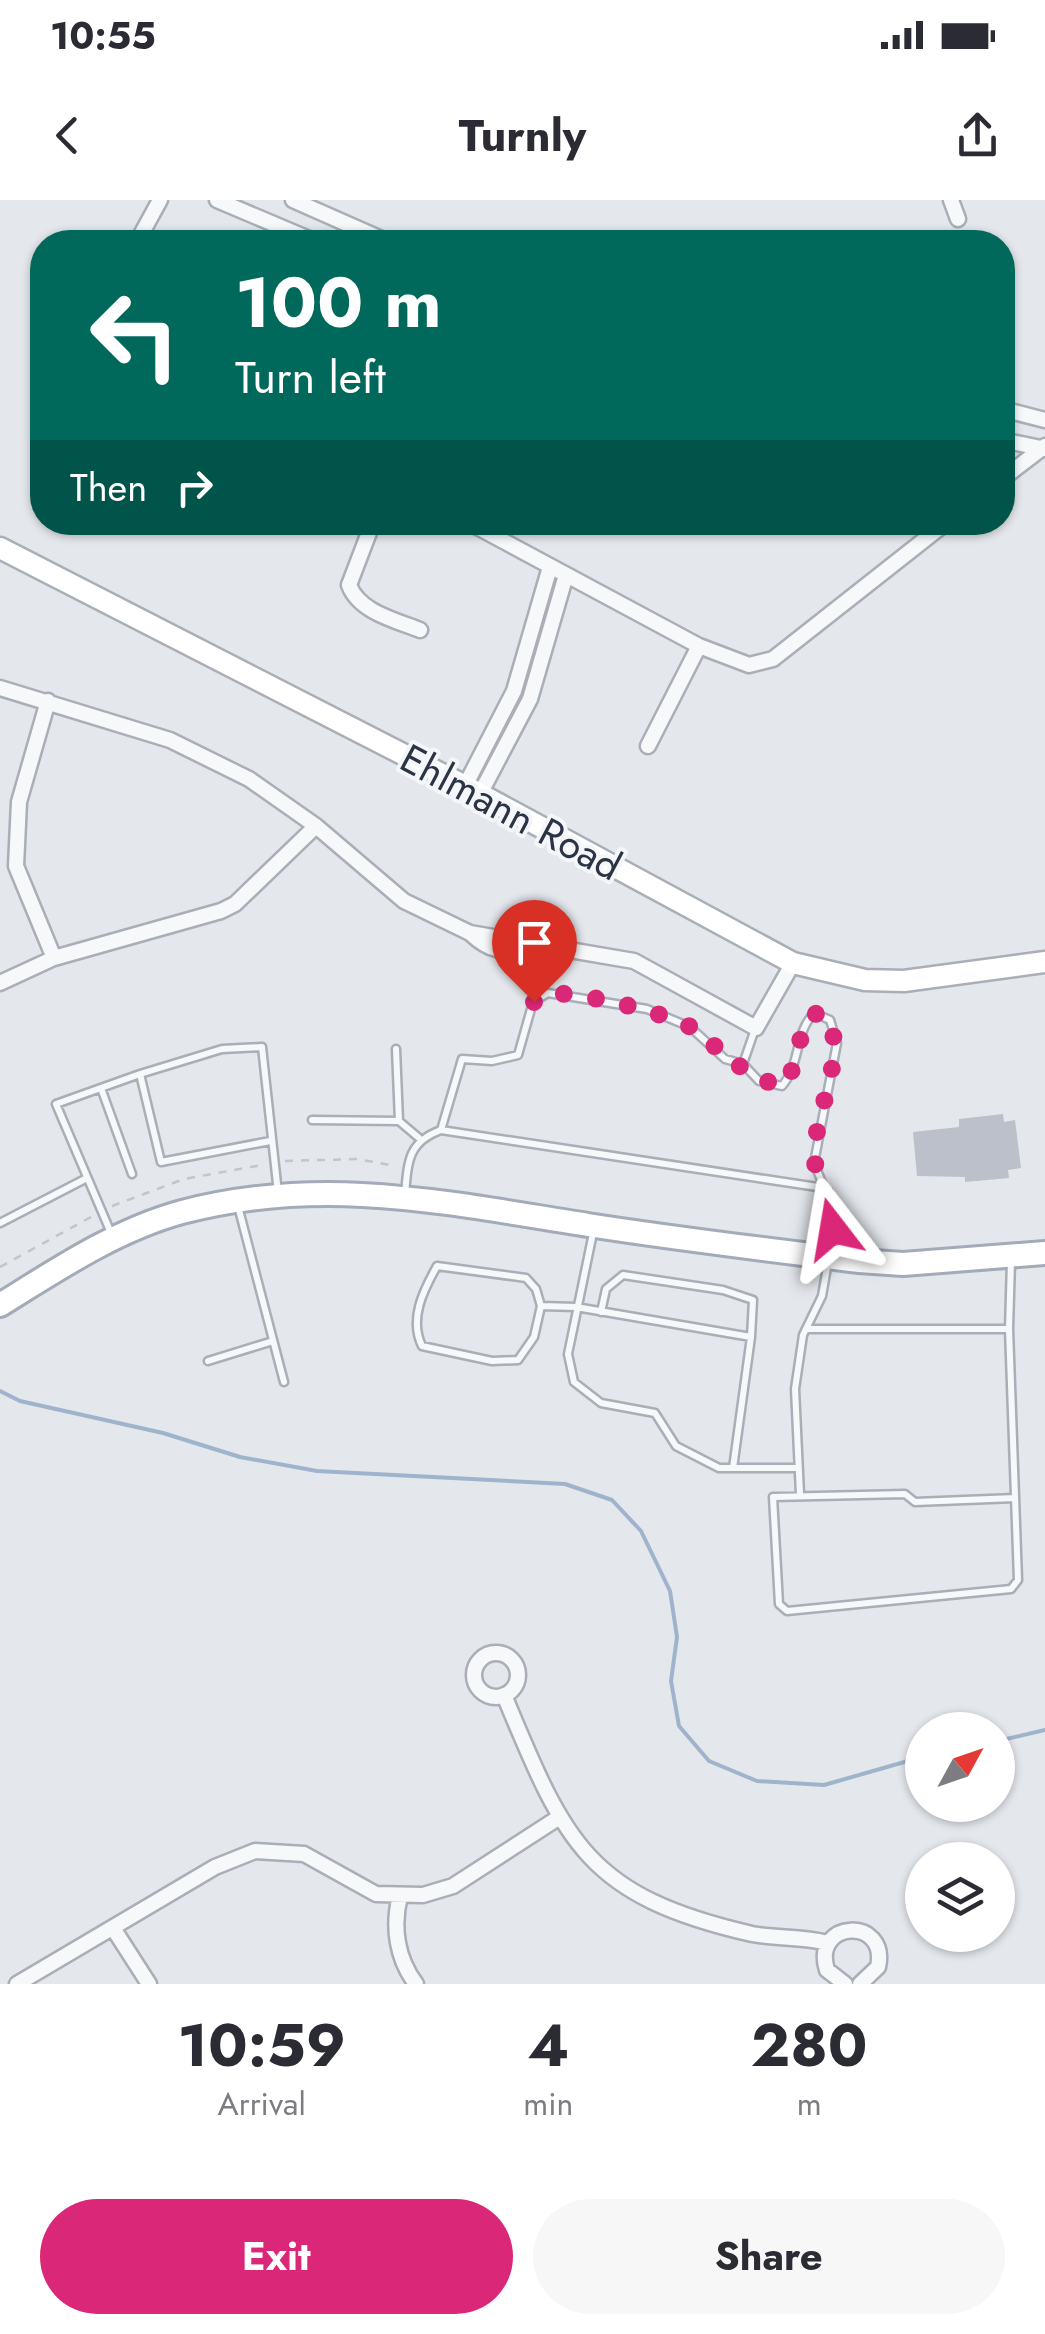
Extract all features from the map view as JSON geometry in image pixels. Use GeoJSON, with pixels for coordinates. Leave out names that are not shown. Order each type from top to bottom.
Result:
{"type":"FeatureCollection","features":[{"type":"Feature","properties":{"kind":"main road"},"geometry":{"type":"LineString","coordinates":[[0,1305],[114,1239],[179,1213],[237,1200],[323,1191],[405,1195],[594,1226],[903,1264],[1045,1253]]}},
{"type":"Feature","properties":{"kind":"street"},"geometry":{"type":"LineString","coordinates":[[144,230],[160,200]]}},
{"type":"Feature","properties":{"kind":"street"},"geometry":{"type":"LineString","coordinates":[[218,200],[288,230]]}},
{"type":"Feature","properties":{"kind":"street"},"geometry":{"type":"LineString","coordinates":[[293,200],[361,230]]}},
{"type":"Feature","properties":{"kind":"street"},"geometry":{"type":"LineString","coordinates":[[951,200],[958,219]]}},
{"type":"Feature","properties":{"kind":"street"},"geometry":{"type":"LineString","coordinates":[[1015,412],[1045,420]]}},
{"type":"Feature","properties":{"kind":"street"},"geometry":{"type":"LineString","coordinates":[[1015,442],[1044,448]]}},
{"type":"Feature","properties":{"kind":"street"},"geometry":{"type":"LineString","coordinates":[[1015,469],[1044,448]]}},
{"type":"Feature","properties":{"kind":"street"},"geometry":{"type":"LineString","coordinates":[[368,535],[349,585],[352,594],[374,611],[420,630]]}},
{"type":"Feature","properties":{"kind":"street"},"geometry":{"type":"LineString","coordinates":[[492,535],[699,646],[749,665],[773,659],[930,535]]}},
{"type":"Feature","properties":{"kind":"street","name":"Ehlmann Road"},"geometry":{"type":"LineString","coordinates":[[0,548],[472,790],[793,963],[864,980],[904,980],[1045,962]]}},
{"type":"Feature","properties":{"kind":"street"},"geometry":{"type":"LineString","coordinates":[[472,790],[514,692],[550,567]]}},
{"type":"Feature","properties":{"kind":"street"},"geometry":{"type":"LineString","coordinates":[[472,790],[530,698],[566,575]]}},
{"type":"Feature","properties":{"kind":"street"},"geometry":{"type":"LineString","coordinates":[[648,746],[699,646]]}},
{"type":"Feature","properties":{"kind":"street"},"geometry":{"type":"LineString","coordinates":[[0,688],[170,740],[249,779],[316,826],[404,901],[470,933],[634,962],[756,1028],[793,963]]}},
{"type":"Feature","properties":{"kind":"street"},"geometry":{"type":"LineString","coordinates":[[48,701],[19,802],[16,866],[54,958]]}},
{"type":"Feature","properties":{"kind":"street"},"geometry":{"type":"LineString","coordinates":[[0,983],[54,958],[221,911],[235,904],[316,826]]}},
{"type":"Feature","properties":{"kind":"street"},"geometry":{"type":"LineString","coordinates":[[504,1695],[558,1818],[577,1846],[604,1872],[665,1908],[754,1934],[827,1943],[850,1928],[875,1940],[878,1967],[860,1984]]}},
{"type":"Feature","properties":{"kind":"street"},"geometry":{"type":"LineString","coordinates":[[17,1984],[216,1867],[255,1851],[304,1854],[376,1894],[400,1896],[453,1886],[558,1818]]}},
{"type":"Feature","properties":{"kind":"street"},"geometry":{"type":"LineString","coordinates":[[400,1896],[397,1938],[407,1972],[416,1984]]}},
{"type":"Feature","properties":{"kind":"street"},"geometry":{"type":"LineString","coordinates":[[113,1928],[149,1984]]}},
{"type":"Feature","properties":{"kind":"street"},"geometry":{"type":"LineString","coordinates":[[827,1943],[826,1970],[845,1984]]}},
{"type":"Feature","properties":{"kind":"lane"},"geometry":{"type":"LineString","coordinates":[[441,1130],[462,1059],[492,1061],[518,1054],[534,1002],[548,993],[647,1009],[690,1026],[726,1059],[743,1064],[759,1081],[782,1086],[794,1072],[803,1024],[814,1013],[830,1020],[837,1043],[814,1163],[836,1216],[822,1296],[806,1329],[795,1389],[800,1494]]}},
{"type":"Feature","properties":{"kind":"lane"},"geometry":{"type":"LineString","coordinates":[[743,1064],[756,1028]]}},
{"type":"Feature","properties":{"kind":"lane"},"geometry":{"type":"LineString","coordinates":[[114,1239],[56,1104],[222,1049],[262,1047],[278,1194]]}},
{"type":"Feature","properties":{"kind":"lane"},"geometry":{"type":"LineString","coordinates":[[396,1049],[399,1122]]}},
{"type":"Feature","properties":{"kind":"lane"},"geometry":{"type":"LineString","coordinates":[[140,1074],[161,1162],[270,1141]]}},
{"type":"Feature","properties":{"kind":"lane"},"geometry":{"type":"LineString","coordinates":[[100,1088],[132,1174]]}},
{"type":"Feature","properties":{"kind":"lane"},"geometry":{"type":"LineString","coordinates":[[312,1120],[399,1122],[419,1138]]}},
{"type":"Feature","properties":{"kind":"lane"},"geometry":{"type":"LineString","coordinates":[[405,1195],[408,1163],[419,1138],[441,1130],[824,1188]]}},
{"type":"Feature","properties":{"kind":"lane"},"geometry":{"type":"LineString","coordinates":[[0,1223],[87,1178]]}},
{"type":"Feature","properties":{"kind":"lane"},"geometry":{"type":"LineString","coordinates":[[237,1200],[284,1382]]}},
{"type":"Feature","properties":{"kind":"lane"},"geometry":{"type":"LineString","coordinates":[[594,1226],[568,1354],[574,1382],[601,1403],[655,1413],[676,1446],[719,1468],[798,1468]]}},
{"type":"Feature","properties":{"kind":"lane"},"geometry":{"type":"LineString","coordinates":[[1011,1256],[1008,1328],[1015,1498],[1018,1580],[1012,1589],[786,1611],[779,1604],[773,1497],[905,1494],[915,1502],[1015,1498]]}},
{"type":"Feature","properties":{"kind":"lane"},"geometry":{"type":"LineString","coordinates":[[437,1266],[526,1278],[536,1289],[541,1306],[534,1337],[518,1360],[492,1361],[422,1346],[415,1332],[421,1296],[437,1266]]}},
{"type":"Feature","properties":{"kind":"lane"},"geometry":{"type":"LineString","coordinates":[[600,1312],[606,1289],[623,1276],[723,1290],[753,1300],[752,1336],[733,1468]]}},
{"type":"Feature","properties":{"kind":"lane"},"geometry":{"type":"LineString","coordinates":[[541,1306],[752,1336]]}},
{"type":"Feature","properties":{"kind":"lane"},"geometry":{"type":"LineString","coordinates":[[806,1329],[1008,1328]]}},
{"type":"Feature","properties":{"kind":"lane"},"geometry":{"type":"LineString","coordinates":[[208,1362],[272,1341]]}},
{"type":"Feature","properties":{"kind":"building"},"geometry":{"type":"Polygon","coordinates":[[[1003,1114],[1004,1122],[1015,1120],[1021,1168],[1008,1170],[1009,1178],[965,1182],[965,1177],[917,1176],[913,1132],[959,1127],[959,1119],[1003,1114]]]}},
{"type":"Feature","properties":{"kind":"waterway"},"geometry":{"type":"LineString","coordinates":[[0,1391],[20,1401],[163,1433],[240,1457],[317,1471],[565,1484],[612,1500],[641,1531],[670,1591],[677,1637],[671,1681],[679,1726],[709,1761],[757,1781],[824,1785],[905,1762]]}},
{"type":"Feature","properties":{"kind":"waterway"},"geometry":{"type":"LineString","coordinates":[[1015,1737],[1045,1730]]}},
{"type":"Feature","properties":{"kind":"route"},"geometry":{"type":"LineString","coordinates":[[534,1002],[548,993],[647,1009],[690,1026],[726,1059],[743,1064],[759,1081],[782,1086],[794,1072],[803,1024],[814,1013],[830,1020],[837,1043],[814,1163],[836,1216],[833,1229]]}}]}
